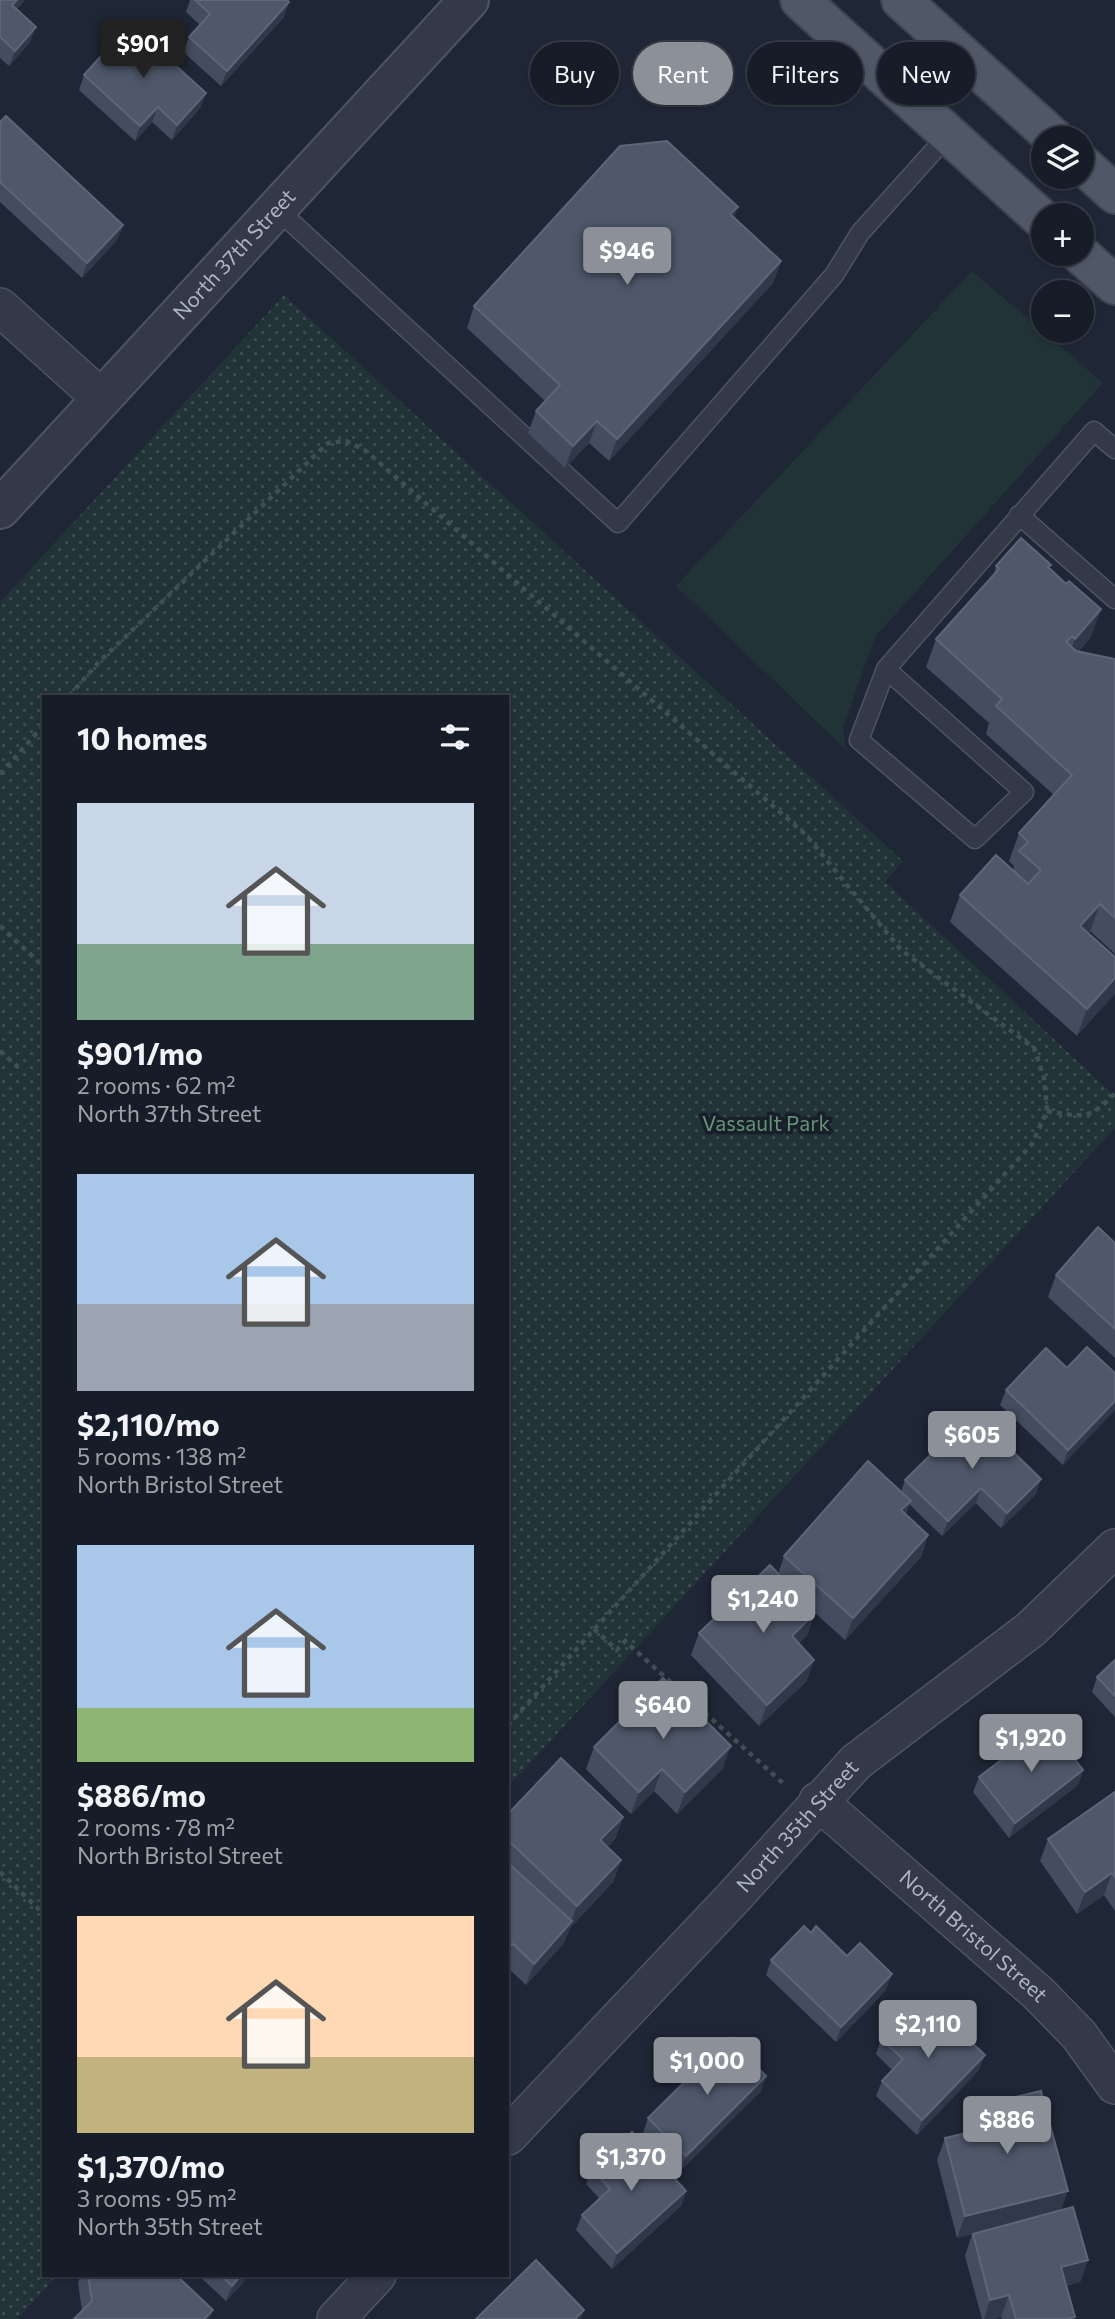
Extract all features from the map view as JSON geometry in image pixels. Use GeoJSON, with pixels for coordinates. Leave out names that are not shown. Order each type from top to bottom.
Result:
{"type":"FeatureCollection","features":[{"type":"Feature","properties":{"kind":"main road"},"geometry":{"type":"LineString","coordinates":[[800,0],[1031,209]]}},
{"type":"Feature","properties":{"kind":"main road"},"geometry":{"type":"LineString","coordinates":[[901,0],[1041,126]]}},
{"type":"Feature","properties":{"kind":"main road"},"geometry":{"type":"LineString","coordinates":[[1094,175],[1115,194]]}},
{"type":"Feature","properties":{"kind":"main road"},"geometry":{"type":"LineString","coordinates":[[1094,266],[1115,285]]}},
{"type":"Feature","properties":{"kind":"street","name":"North 37th Street"},"geometry":{"type":"LineString","coordinates":[[0,509],[469,0]]}},
{"type":"Feature","properties":{"kind":"street"},"geometry":{"type":"LineString","coordinates":[[0,307],[102,399]]}},
{"type":"Feature","properties":{"kind":"street","name":"North 35th Street"},"geometry":{"type":"LineString","coordinates":[[509,2135],[733,1898],[856,1762],[892,1732],[1031,1629],[1115,1548]]}},
{"type":"Feature","properties":{"kind":"street","name":"North Bristol Street"},"geometry":{"type":"LineString","coordinates":[[815,1805],[1037,1992],[1079,2035],[1115,2085]]}},
{"type":"Feature","properties":{"kind":"street"},"geometry":{"type":"LineString","coordinates":[[336,2319],[375,2277]]}},
{"type":"Feature","properties":{"kind":"lane"},"geometry":{"type":"LineString","coordinates":[[276,209],[618,523],[834,275],[860,233],[948,135]]}},
{"type":"Feature","properties":{"kind":"lane"},"geometry":{"type":"LineString","coordinates":[[886,669],[1024,792],[975,839],[859,740],[886,669],[1019,515],[1094,430],[1115,449]]}},
{"type":"Feature","properties":{"kind":"lane"},"geometry":{"type":"LineString","coordinates":[[1019,515],[1115,600]]}},
{"type":"Feature","properties":{"kind":"path"},"geometry":{"type":"LineString","coordinates":[[70,695],[98,663],[328,443],[346,441],[366,451],[805,834],[901,950],[1034,1048],[1044,1078],[1047,1111],[1032,1143],[509,1724]]}},
{"type":"Feature","properties":{"kind":"path"},"geometry":{"type":"LineString","coordinates":[[0,774],[42,727]]}},
{"type":"Feature","properties":{"kind":"path"},"geometry":{"type":"LineString","coordinates":[[0,926],[42,965]]}},
{"type":"Feature","properties":{"kind":"path"},"geometry":{"type":"LineString","coordinates":[[0,1051],[18,1067]]}},
{"type":"Feature","properties":{"kind":"path"},"geometry":{"type":"LineString","coordinates":[[1047,1111],[1085,1117],[1100,1110],[1115,1093]]}},
{"type":"Feature","properties":{"kind":"path"},"geometry":{"type":"LineString","coordinates":[[594,1629],[617,1650],[625,1641],[815,1805]]}},
{"type":"Feature","properties":{"kind":"path"},"geometry":{"type":"LineString","coordinates":[[0,1872],[42,1911]]}},
{"type":"Feature","properties":{"kind":"green space"},"geometry":{"type":"Polygon","coordinates":[[[972,271],[1031,321],[1031,343],[1056,343],[1103,383],[875,637],[843,727],[846,750],[676,586],[972,271]]]}},
{"type":"Feature","properties":{"kind":"green space","name":"Vassault Park"},"geometry":{"type":"Polygon","coordinates":[[[284,295],[903,861],[885,882],[1115,1096],[1115,1128],[509,1786],[509,695],[42,695],[42,2277],[56,2277],[17,2319],[0,2319],[0,602],[284,295]]]}},
{"type":"Feature","properties":{"kind":"building"},"geometry":{"type":"Polygon","coordinates":[[[0,0],[17,0],[12,5],[36,27],[15,51],[0,37],[0,0]]]}},
{"type":"Feature","properties":{"kind":"building"},"geometry":{"type":"Polygon","coordinates":[[[195,0],[289,2],[227,71],[189,37],[210,14],[195,0]]]}},
{"type":"Feature","properties":{"kind":"building"},"geometry":{"type":"Polygon","coordinates":[[[130,24],[206,93],[177,125],[158,107],[140,126],[84,75],[130,24]]]}},
{"type":"Feature","properties":{"kind":"building"},"geometry":{"type":"Polygon","coordinates":[[[6,116],[123,225],[87,263],[0,182],[0,122],[6,116]]]}},
{"type":"Feature","properties":{"kind":"building"},"geometry":{"type":"Polygon","coordinates":[[[667,141],[738,207],[730,214],[781,261],[617,439],[597,421],[573,446],[536,411],[560,385],[474,306],[620,146],[667,141]]]}},
{"type":"Feature","properties":{"kind":"building"},"geometry":{"type":"Polygon","coordinates":[[[1021,538],[1051,565],[1048,567],[1066,584],[1069,581],[1101,609],[1075,639],[1072,636],[1066,642],[1076,651],[1115,659],[1115,918],[1100,904],[1080,926],[1115,957],[1115,978],[1087,1009],[960,895],[996,855],[1028,884],[1041,870],[1019,851],[1028,842],[1019,833],[1072,775],[996,706],[1002,699],[936,639],[999,569],[996,566],[1021,538]]]}},
{"type":"Feature","properties":{"kind":"building"},"geometry":{"type":"Polygon","coordinates":[[[1098,1227],[1115,1243],[1115,1329],[1056,1275],[1098,1227]]]}},
{"type":"Feature","properties":{"kind":"building"},"geometry":{"type":"Polygon","coordinates":[[[1087,1347],[1115,1373],[1115,1401],[1068,1450],[1006,1390],[1046,1348],[1067,1368],[1087,1347]]]}},
{"type":"Feature","properties":{"kind":"building"},"geometry":{"type":"Polygon","coordinates":[[[973,1413],[1041,1479],[1007,1513],[981,1488],[948,1521],[905,1480],[973,1413]]]}},
{"type":"Feature","properties":{"kind":"building"},"geometry":{"type":"Polygon","coordinates":[[[868,1461],[911,1501],[901,1510],[928,1535],[853,1618],[784,1556],[868,1461]]]}},
{"type":"Feature","properties":{"kind":"building"},"geometry":{"type":"Polygon","coordinates":[[[770,1565],[815,1613],[792,1636],[814,1660],[767,1705],[699,1633],[770,1565]]]}},
{"type":"Feature","properties":{"kind":"building"},"geometry":{"type":"Polygon","coordinates":[[[1115,1660],[1115,1696],[1097,1677],[1115,1660]]]}},
{"type":"Feature","properties":{"kind":"building"},"geometry":{"type":"Polygon","coordinates":[[[663,1678],[731,1746],[685,1792],[662,1769],[639,1792],[594,1747],[663,1678]]]}},
{"type":"Feature","properties":{"kind":"building"},"geometry":{"type":"Polygon","coordinates":[[[1048,1724],[1083,1770],[1015,1823],[979,1777],[1048,1724]]]}},
{"type":"Feature","properties":{"kind":"building"},"geometry":{"type":"Polygon","coordinates":[[[561,1758],[623,1817],[600,1840],[621,1860],[577,1906],[509,1841],[509,1813],[561,1758]]]}},
{"type":"Feature","properties":{"kind":"building"},"geometry":{"type":"Polygon","coordinates":[[[1115,1792],[1115,1877],[1112,1873],[1085,1892],[1048,1839],[1115,1792]]]}},
{"type":"Feature","properties":{"kind":"building"},"geometry":{"type":"Polygon","coordinates":[[[509,1864],[572,1921],[534,1964],[513,1944],[509,1948],[509,1864]]]}},
{"type":"Feature","properties":{"kind":"building"},"geometry":{"type":"Polygon","coordinates":[[[804,1926],[811,1933],[816,1926],[847,1956],[860,1943],[892,1974],[841,2027],[771,1960],[804,1926]]]}},
{"type":"Feature","properties":{"kind":"building"},"geometry":{"type":"Polygon","coordinates":[[[914,2005],[935,2025],[944,2016],[985,2055],[922,2120],[882,2081],[903,2059],[881,2039],[914,2005]]]}},
{"type":"Feature","properties":{"kind":"building"},"geometry":{"type":"Polygon","coordinates":[[[729,2038],[766,2076],[686,2156],[648,2118],[729,2038]]]}},
{"type":"Feature","properties":{"kind":"building"},"geometry":{"type":"Polygon","coordinates":[[[1041,2091],[1068,2191],[965,2216],[945,2138],[979,2130],[973,2107],[1041,2091]]]}},
{"type":"Feature","properties":{"kind":"building"},"geometry":{"type":"Polygon","coordinates":[[[632,2132],[686,2191],[617,2253],[582,2215],[610,2189],[592,2169],[632,2132]]]}},
{"type":"Feature","properties":{"kind":"building"},"geometry":{"type":"Polygon","coordinates":[[[1073,2207],[1088,2260],[1061,2267],[1075,2317],[1016,2319],[1009,2295],[990,2300],[973,2234],[1073,2207]]]}},
{"type":"Feature","properties":{"kind":"building"},"geometry":{"type":"Polygon","coordinates":[[[536,2260],[584,2310],[575,2319],[476,2319],[536,2260]]]}},
{"type":"Feature","properties":{"kind":"building"},"geometry":{"type":"Polygon","coordinates":[[[88,2277],[178,2277],[213,2310],[204,2319],[74,2319],[92,2301],[88,2277]]]}},
{"type":"Feature","properties":{"kind":"building"},"geometry":{"type":"Polygon","coordinates":[[[222,2277],[239,2277],[232,2286],[222,2277]]]}}]}
